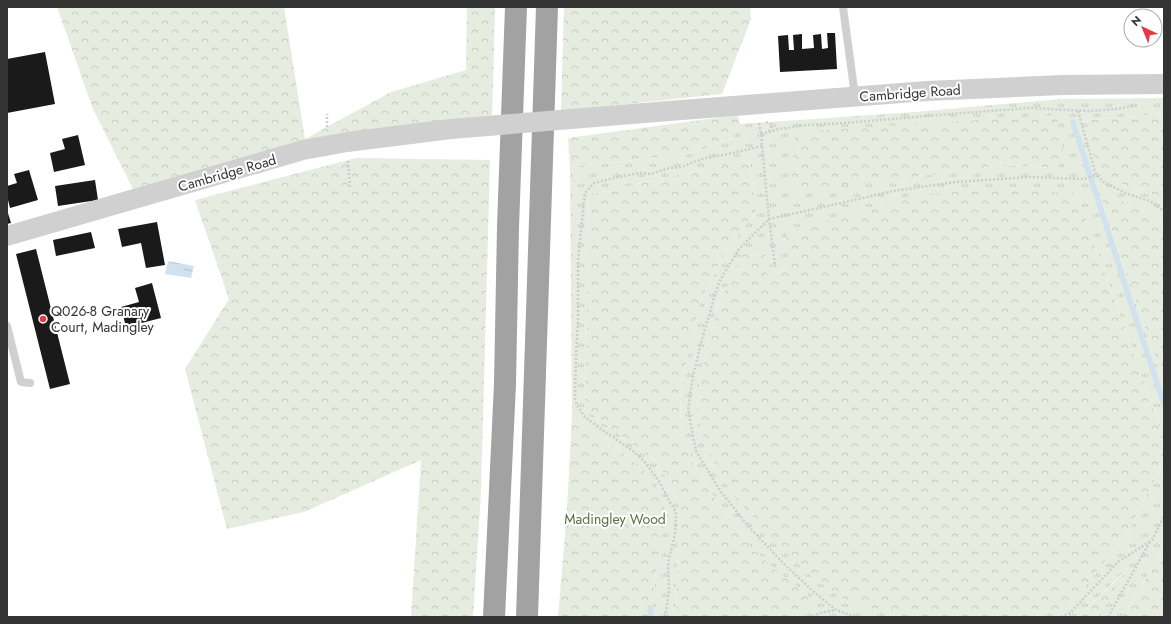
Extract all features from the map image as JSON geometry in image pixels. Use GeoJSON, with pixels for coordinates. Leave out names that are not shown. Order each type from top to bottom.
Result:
{"type":"FeatureCollection","features":[{"type":"Feature","properties":{"kind":"highway"},"geometry":{"type":"LineString","coordinates":[[494,617],[506,384],[508,227],[516,7]]}},
{"type":"Feature","properties":{"kind":"highway"},"geometry":{"type":"LineString","coordinates":[[527,617],[546,7]]}},
{"type":"Feature","properties":{"kind":"street","name":"Cambridge Road"},"geometry":{"type":"LineString","coordinates":[[7,236],[303,150],[347,142],[451,129],[927,91],[1062,85],[1164,84]]}},
{"type":"Feature","properties":{"kind":"lane"},"geometry":{"type":"LineString","coordinates":[[843,7],[855,97]]}},
{"type":"Feature","properties":{"kind":"lane"},"geometry":{"type":"LineString","coordinates":[[7,326],[21,382],[30,383]]}},
{"type":"Feature","properties":{"kind":"path"},"geometry":{"type":"LineString","coordinates":[[761,134],[779,129],[806,125],[845,123],[938,114],[1029,108],[1078,111],[1116,109],[1139,104]]}},
{"type":"Feature","properties":{"kind":"path"},"geometry":{"type":"LineString","coordinates":[[754,105],[761,134],[775,265]]}},
{"type":"Feature","properties":{"kind":"path"},"geometry":{"type":"LineString","coordinates":[[1078,111],[1096,175],[1105,183],[1128,194],[1150,201],[1164,211]]}},
{"type":"Feature","properties":{"kind":"path"},"geometry":{"type":"LineString","coordinates":[[347,142],[350,188]]}},
{"type":"Feature","properties":{"kind":"path"},"geometry":{"type":"LineString","coordinates":[[666,617],[669,592],[668,563],[675,534],[676,512],[670,504],[660,483],[645,462],[633,451],[584,416],[577,405],[575,398],[578,320],[578,260],[585,193],[594,184],[639,173],[651,174],[669,168],[681,167],[705,158],[762,146]]}},
{"type":"Feature","properties":{"kind":"path"},"geometry":{"type":"LineString","coordinates":[[856,617],[836,610],[785,565],[750,528],[721,492],[696,451],[688,410],[696,361],[719,282],[738,249],[769,219],[893,191],[956,182],[1028,177],[1084,179],[1096,175]]}},
{"type":"Feature","properties":{"kind":"path"},"geometry":{"type":"LineString","coordinates":[[1108,617],[1164,516]]}},
{"type":"Feature","properties":{"kind":"path"},"geometry":{"type":"LineString","coordinates":[[1061,617],[1070,613],[1118,562],[1152,540]]}},
{"type":"Feature","properties":{"kind":"path"},"geometry":{"type":"LineString","coordinates":[[813,617],[819,613],[836,610]]}},
{"type":"Feature","properties":{"kind":"green space"},"geometry":{"type":"Polygon","coordinates":[[[57,7],[284,7],[305,139],[391,92],[466,70],[467,7],[495,7],[492,118],[133,189],[93,109],[57,7]]]}},
{"type":"Feature","properties":{"kind":"green space"},"geometry":{"type":"Polygon","coordinates":[[[564,7],[750,7],[751,19],[722,94],[561,111],[564,7]]]}},
{"type":"Feature","properties":{"kind":"green space"},"geometry":{"type":"Polygon","coordinates":[[[1164,98],[1164,114],[1086,120],[1125,185],[1151,194],[1164,203],[1164,225],[1136,205],[1100,195],[1164,383],[1164,439],[1077,194],[791,270],[767,275],[718,305],[701,373],[697,408],[848,602],[903,617],[796,617],[806,608],[773,568],[746,542],[709,490],[692,460],[681,434],[680,390],[701,300],[725,252],[756,212],[749,159],[589,195],[585,409],[658,463],[679,501],[676,617],[652,617],[656,571],[642,467],[572,415],[570,167],[689,154],[732,138],[740,124],[915,112],[1061,99],[1164,98]],[[1065,157],[791,191],[1008,165],[1056,168],[1065,157]]]}},
{"type":"Feature","properties":{"kind":"green space"},"geometry":{"type":"Polygon","coordinates":[[[1164,114],[1164,203],[1151,194],[1125,185],[1100,171],[1086,120],[1164,114]]]}},
{"type":"Feature","properties":{"kind":"green space"},"geometry":{"type":"Polygon","coordinates":[[[738,115],[740,124],[732,138],[689,154],[570,167],[568,138],[738,115]]]}},
{"type":"Feature","properties":{"kind":"green space"},"geometry":{"type":"Polygon","coordinates":[[[1056,115],[1065,157],[1056,168],[1008,165],[791,192],[795,132],[1056,115]]]}},
{"type":"Feature","properties":{"kind":"green space"},"geometry":{"type":"Polygon","coordinates":[[[356,158],[490,160],[481,492],[473,617],[411,617],[421,460],[304,512],[227,529],[185,369],[229,299],[195,200],[356,158]]]}},
{"type":"Feature","properties":{"kind":"green space"},"geometry":{"type":"Polygon","coordinates":[[[749,159],[756,212],[725,252],[701,300],[680,390],[681,434],[692,460],[709,490],[746,542],[773,568],[808,595],[807,608],[796,617],[676,617],[679,501],[658,463],[585,409],[589,195],[749,159]]]}},
{"type":"Feature","properties":{"kind":"green space"},"geometry":{"type":"Polygon","coordinates":[[[996,188],[1077,194],[1164,439],[1164,459],[1129,531],[1067,609],[1032,617],[903,617],[848,602],[813,578],[772,538],[732,494],[705,445],[697,408],[701,373],[718,305],[744,252],[764,247],[767,275],[790,270],[786,233],[916,195],[996,188]]]}},
{"type":"Feature","properties":{"kind":"green space"},"geometry":{"type":"Polygon","coordinates":[[[1100,195],[1136,205],[1164,225],[1164,383],[1100,195]]]}},
{"type":"Feature","properties":{"kind":"green space","name":"Madingley Wood"},"geometry":{"type":"Polygon","coordinates":[[[572,415],[642,467],[666,510],[656,571],[652,617],[558,617],[567,510],[572,415]]]}},
{"type":"Feature","properties":{"kind":"green space"},"geometry":{"type":"Polygon","coordinates":[[[1164,459],[1164,549],[1122,617],[1098,617],[1124,572],[1080,615],[1076,617],[1032,617],[1067,609],[1129,531],[1164,459]]]}},
{"type":"Feature","properties":{"kind":"green space"},"geometry":{"type":"Polygon","coordinates":[[[1164,549],[1164,617],[1122,617],[1164,549]]]}},
{"type":"Feature","properties":{"kind":"green space"},"geometry":{"type":"Polygon","coordinates":[[[1126,571],[1098,617],[1076,617],[1080,615],[1126,571]]]}},
{"type":"Feature","properties":{"kind":"water"},"geometry":{"type":"Polygon","coordinates":[[[168,261],[194,266],[191,278],[165,274],[168,261]]]}},
{"type":"Feature","properties":{"kind":"building"},"geometry":{"type":"Polygon","coordinates":[[[827,33],[835,33],[837,69],[780,72],[778,36],[788,35],[789,50],[794,50],[793,35],[802,34],[802,49],[814,48],[813,35],[821,34],[822,49],[828,48],[827,33]]]}},
{"type":"Feature","properties":{"kind":"building"},"geometry":{"type":"Polygon","coordinates":[[[45,52],[55,104],[7,113],[7,59],[45,52]]]}},
{"type":"Feature","properties":{"kind":"building"},"geometry":{"type":"Polygon","coordinates":[[[78,135],[85,165],[54,172],[50,153],[65,149],[62,139],[78,135]]]}},
{"type":"Feature","properties":{"kind":"building"},"geometry":{"type":"Polygon","coordinates":[[[29,170],[38,200],[10,208],[7,196],[7,186],[17,183],[14,174],[29,170]]]}},
{"type":"Feature","properties":{"kind":"building"},"geometry":{"type":"Polygon","coordinates":[[[95,180],[98,200],[58,206],[55,186],[95,180]]]}},
{"type":"Feature","properties":{"kind":"building"},"geometry":{"type":"Polygon","coordinates":[[[7,210],[11,223],[7,224],[7,210]]]}},
{"type":"Feature","properties":{"kind":"building"},"geometry":{"type":"Polygon","coordinates":[[[157,222],[165,265],[146,268],[141,243],[122,247],[118,229],[157,222]]]}},
{"type":"Feature","properties":{"kind":"building"},"geometry":{"type":"Polygon","coordinates":[[[91,232],[95,248],[56,256],[53,240],[91,232]]]}},
{"type":"Feature","properties":{"kind":"building","name":"Q026-8 Granary Court, Madingley"},"geometry":{"type":"Polygon","coordinates":[[[36,249],[70,384],[50,389],[16,254],[36,249]]]}},
{"type":"Feature","properties":{"kind":"building"},"geometry":{"type":"Polygon","coordinates":[[[152,283],[161,318],[126,327],[121,307],[139,302],[135,288],[152,283]]]}},
{"type":"Feature","properties":{"kind":"waterway"},"geometry":{"type":"LineString","coordinates":[[1073,122],[1164,404]]}},
{"type":"Feature","properties":{"kind":"waterway"},"geometry":{"type":"LineString","coordinates":[[650,608],[651,617]]}},
{"type":"Feature","properties":{"kind":"place","name":"Q026-8 Granary Court, Madingley"},"geometry":{"type":"Point","coordinates":[43,319]}}]}
